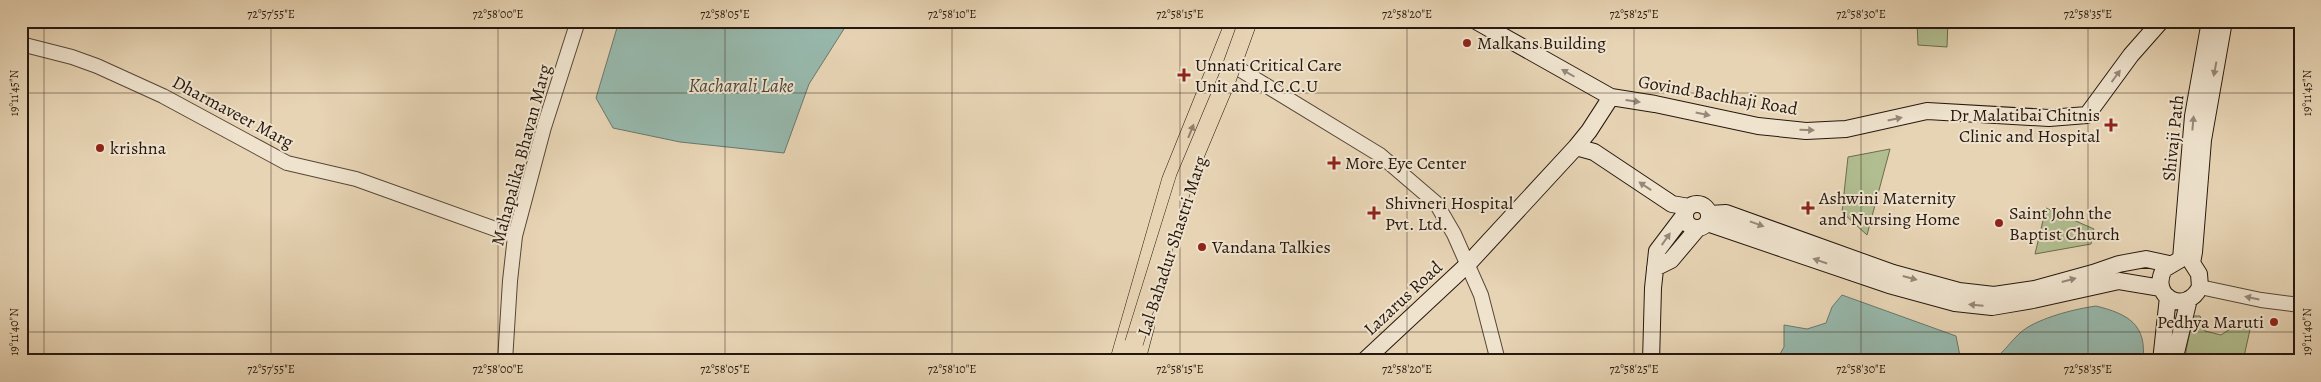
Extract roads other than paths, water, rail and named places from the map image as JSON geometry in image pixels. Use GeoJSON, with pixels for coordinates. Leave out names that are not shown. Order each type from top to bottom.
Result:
{"type":"FeatureCollection","features":[{"type":"Feature","properties":{"kind":"main road","name":"Lal Bahadur Shastri Marg"},"geometry":{"type":"LineString","coordinates":[[1136,361],[1161,272],[1187,161],[1218,62],[1235,21]]}},
{"type":"Feature","properties":{"kind":"main road"},"geometry":{"type":"LineString","coordinates":[[1129,361],[1184,179],[1227,79],[1248,21]]}},
{"type":"Feature","properties":{"kind":"main road","name":"Lal Bahadur Shastri Marg"},"geometry":{"type":"LineString","coordinates":[[1119,361],[1171,180],[1187,161],[1238,69],[1256,21]]}},
{"type":"Feature","properties":{"kind":"main road"},"geometry":{"type":"LineString","coordinates":[[1476,21],[1611,97]]}},
{"type":"Feature","properties":{"kind":"main road","name":"Govind Bachhaji Road"},"geometry":{"type":"LineString","coordinates":[[1611,97],[1656,104],[1758,126],[1806,131],[1846,129],[1927,112],[2049,118],[2087,115],[2131,55],[2161,21]]}},
{"type":"Feature","properties":{"kind":"main road","name":"Shivaji Path"},"geometry":{"type":"LineString","coordinates":[[2181,262],[2194,116],[2210,21]]}},
{"type":"Feature","properties":{"kind":"main road"},"geometry":{"type":"LineString","coordinates":[[2161,361],[2164,293],[2161,275],[2194,252],[2203,140],[2224,21]]}},
{"type":"Feature","properties":{"kind":"main road","name":"Lazarus Road"},"geometry":{"type":"LineString","coordinates":[[1364,361],[1468,264],[1576,147],[1611,97]]}},
{"type":"Feature","properties":{"kind":"main road"},"geometry":{"type":"LineString","coordinates":[[1589,131],[1594,152]]}},
{"type":"Feature","properties":{"kind":"main road"},"geometry":{"type":"LineString","coordinates":[[1576,147],[1594,152],[1672,204],[1687,211]]}},
{"type":"Feature","properties":{"kind":"main road"},"geometry":{"type":"LineString","coordinates":[[1651,361],[1657,251],[1687,211],[1697,204],[1703,205],[1705,221]]}},
{"type":"Feature","properties":{"kind":"main road"},"geometry":{"type":"LineString","coordinates":[[1655,268],[1671,260],[1705,221],[1726,213],[1893,273],[1959,292],[1994,295],[2034,289],[2119,264],[2146,259],[2181,262],[2199,274],[2174,361]]}},
{"type":"Feature","properties":{"kind":"main road"},"geometry":{"type":"LineString","coordinates":[[1705,221],[1888,285],[1955,303],[1992,307],[2119,281],[2164,293],[2178,302],[2194,293]]}},
{"type":"Feature","properties":{"kind":"street","name":"Mahapalika Bhavan Marg"},"geometry":{"type":"LineString","coordinates":[[506,361],[510,281],[515,236],[544,128],[578,21]]}},
{"type":"Feature","properties":{"kind":"street","name":"Dharmaveer Marg"},"geometry":{"type":"LineString","coordinates":[[21,44],[97,66],[163,96],[287,163],[356,179],[515,236]]}},
{"type":"Feature","properties":{"kind":"street"},"geometry":{"type":"LineString","coordinates":[[1218,62],[1238,69],[1380,155],[1436,203],[1468,264],[1481,295],[1498,361]]}},
{"type":"Feature","properties":{"kind":"street"},"geometry":{"type":"LineString","coordinates":[[2194,293],[2300,305]]}},
{"type":"Feature","properties":{"kind":"water","name":"Kacharali Lake"},"geometry":{"type":"Polygon","coordinates":[[[619,21],[849,21],[809,84],[784,153],[680,142],[613,128],[596,98],[619,21]]]}},
{"type":"Feature","properties":{"kind":"water"},"geometry":{"type":"Polygon","coordinates":[[[1842,295],[1956,336],[1960,356],[1966,361],[1776,361],[1784,347],[1784,325],[1807,329],[1826,323],[1832,307],[1842,295]]]}},
{"type":"Feature","properties":{"kind":"water"},"geometry":{"type":"Polygon","coordinates":[[[2096,306],[2126,317],[2133,323],[2142,338],[2143,361],[1991,361],[2028,327],[2061,314],[2096,306]]]}},
{"type":"Feature","properties":{"kind":"place","name":"Malkans Building"},"geometry":{"type":"Point","coordinates":[1467,43]}},
{"type":"Feature","properties":{"kind":"place","name":"Unnati Critical Care Unit and I.C.C.U"},"geometry":{"type":"Point","coordinates":[1184,75]}},
{"type":"Feature","properties":{"kind":"place","name":"Dr Malatibai Chitnis Clinic and Hospital"},"geometry":{"type":"Point","coordinates":[2111,125]}},
{"type":"Feature","properties":{"kind":"place","name":"krishna"},"geometry":{"type":"Point","coordinates":[100,148]}},
{"type":"Feature","properties":{"kind":"place","name":"More Eye Center"},"geometry":{"type":"Point","coordinates":[1334,163]}},
{"type":"Feature","properties":{"kind":"place","name":"Ashwini Maternity and Nursing Home"},"geometry":{"type":"Point","coordinates":[1808,208]}},
{"type":"Feature","properties":{"kind":"place","name":"Shivneri Hospital Pvt. Ltd."},"geometry":{"type":"Point","coordinates":[1374,213]}},
{"type":"Feature","properties":{"kind":"place","name":"Saint John the Baptist Church"},"geometry":{"type":"Point","coordinates":[1999,223]}},
{"type":"Feature","properties":{"kind":"place","name":"Vandana Talkies"},"geometry":{"type":"Point","coordinates":[1202,247]}},
{"type":"Feature","properties":{"kind":"place","name":"Pedhya Maruti"},"geometry":{"type":"Point","coordinates":[2274,322]}}]}
